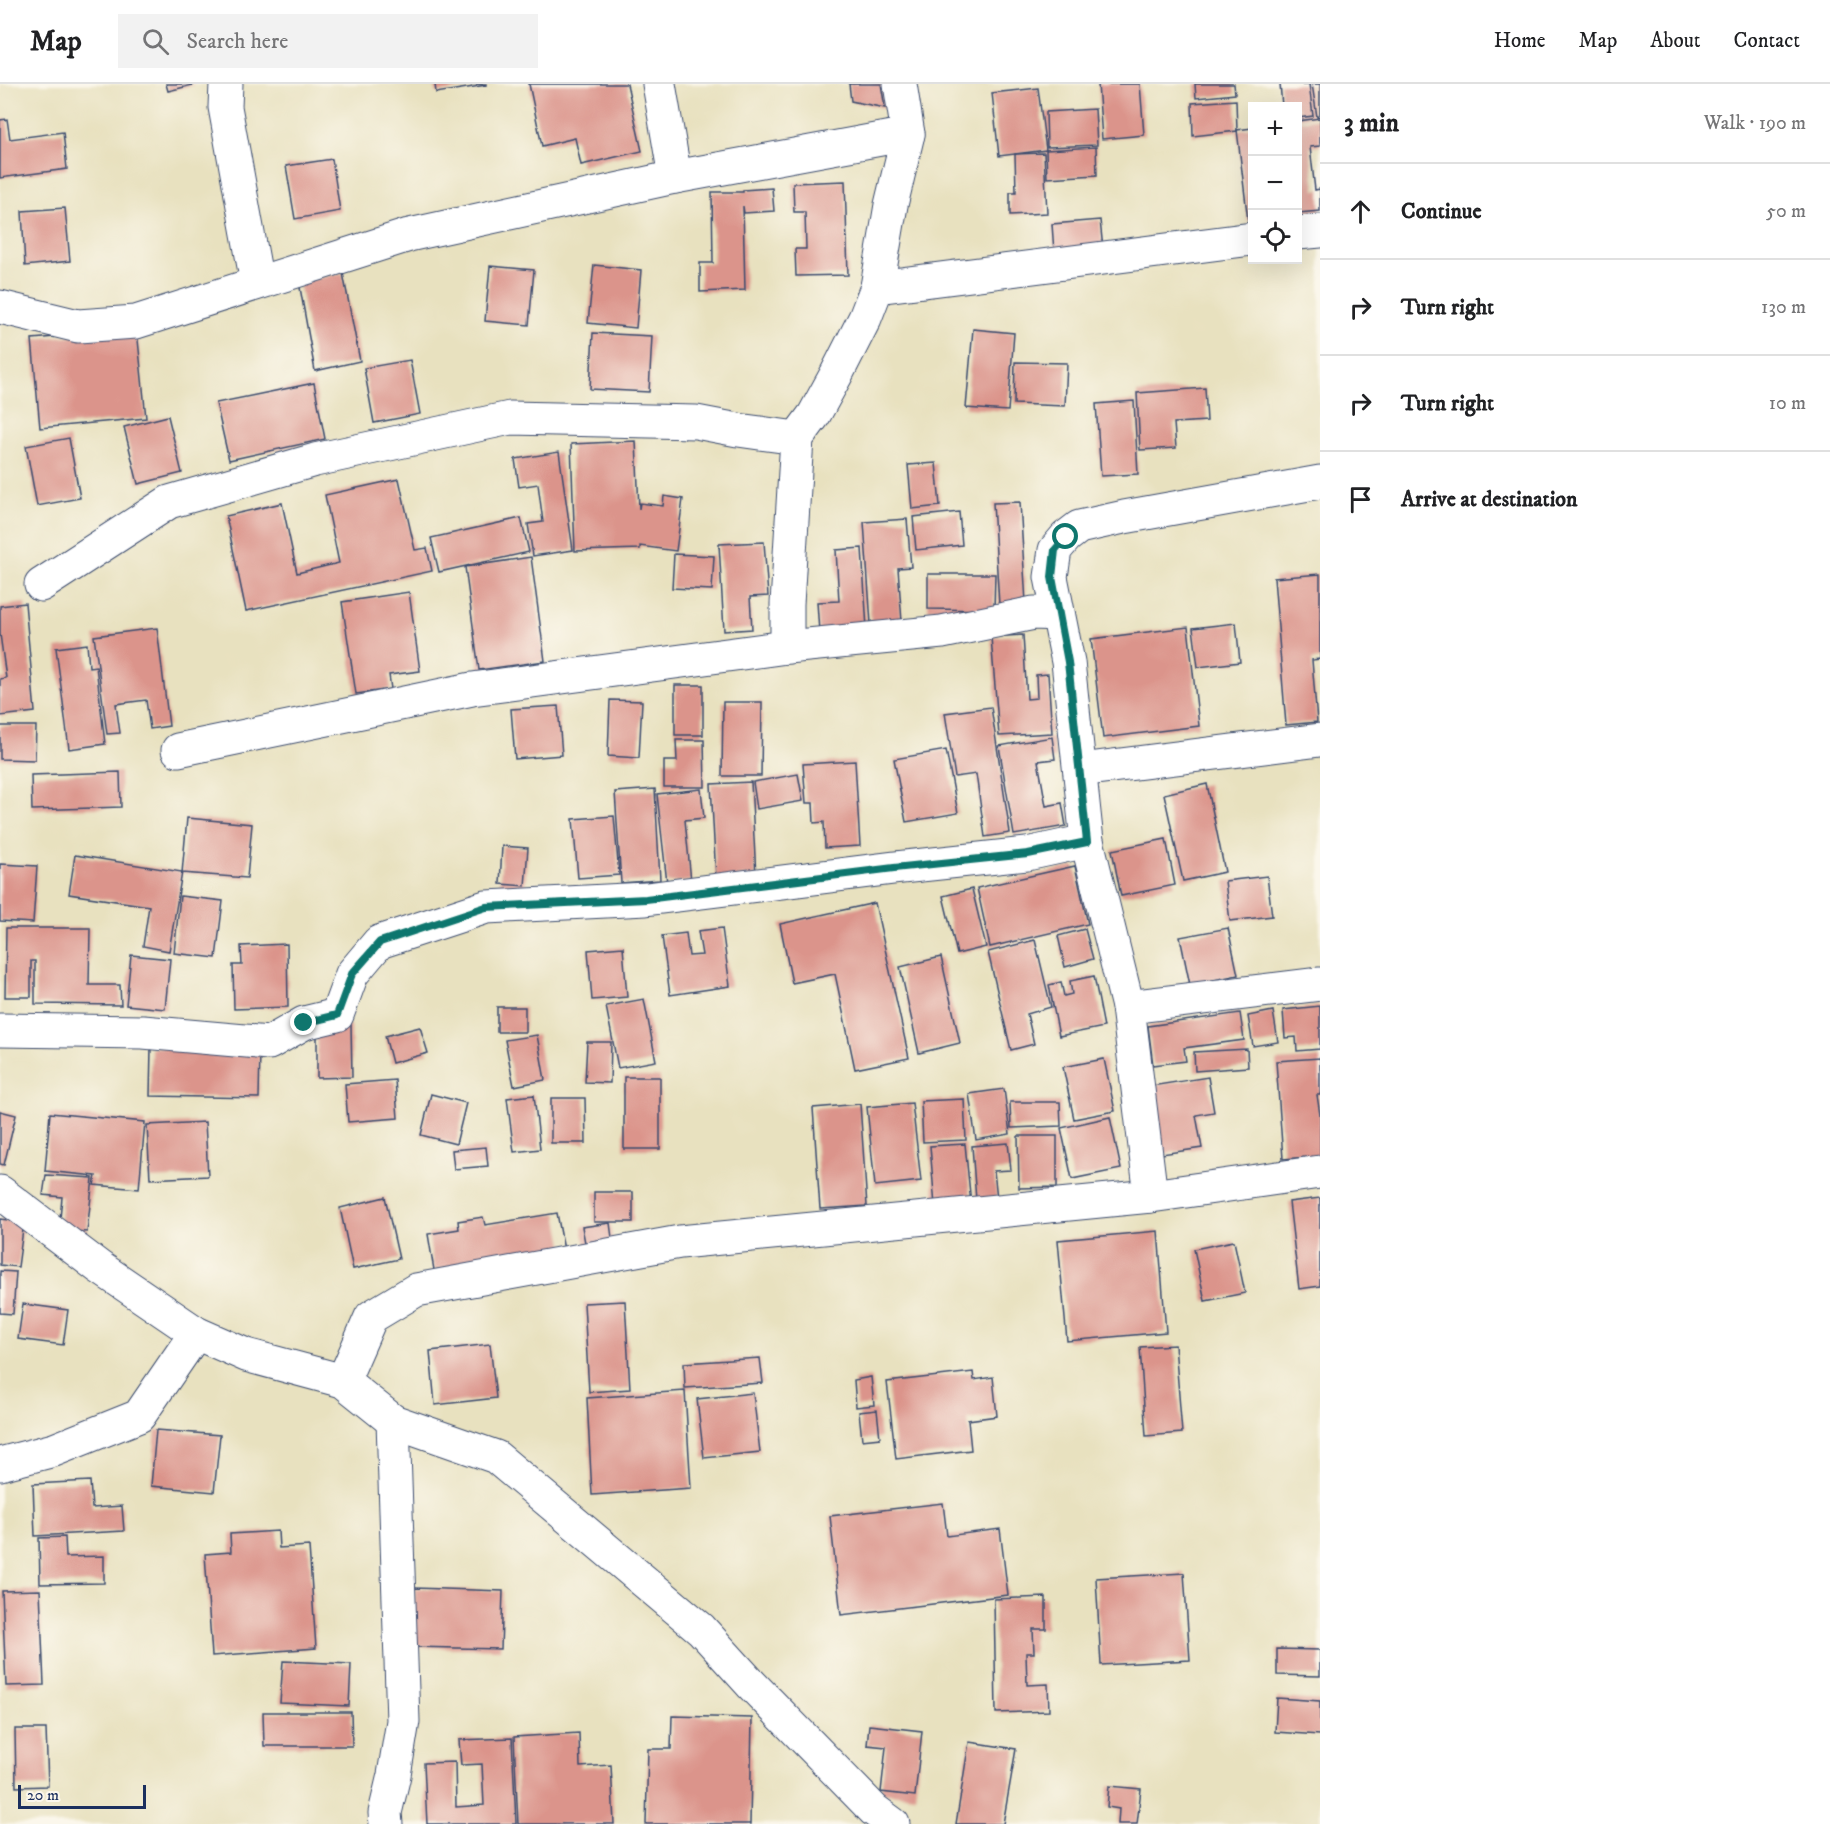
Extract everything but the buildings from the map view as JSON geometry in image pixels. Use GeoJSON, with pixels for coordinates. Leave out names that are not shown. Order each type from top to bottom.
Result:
{"type":"FeatureCollection","features":[{"type":"Feature","properties":{"kind":"street"},"geometry":{"type":"LineString","coordinates":[[226,84],[225,107],[257,283]]}},
{"type":"Feature","properties":{"kind":"street"},"geometry":{"type":"LineString","coordinates":[[659,84],[675,177]]}},
{"type":"Feature","properties":{"kind":"street"},"geometry":{"type":"LineString","coordinates":[[787,647],[787,604],[797,438],[814,415],[836,375],[865,318],[877,287],[891,205],[908,134],[900,84]]}},
{"type":"Feature","properties":{"kind":"street"},"geometry":{"type":"LineString","coordinates":[[0,307],[78,326],[136,322],[409,235],[675,177],[908,134]]}},
{"type":"Feature","properties":{"kind":"street"},"geometry":{"type":"LineString","coordinates":[[1302,233],[1320,231]]}},
{"type":"Feature","properties":{"kind":"street"},"geometry":{"type":"LineString","coordinates":[[877,287],[1248,240]]}},
{"type":"Feature","properties":{"kind":"street"},"geometry":{"type":"LineString","coordinates":[[41,585],[169,502],[315,460],[510,418],[696,422],[797,438]]}},
{"type":"Feature","properties":{"kind":"street"},"geometry":{"type":"LineString","coordinates":[[1151,1196],[1128,1008],[1087,842],[1068,662],[1052,577],[1055,550],[1079,527],[1320,482]]}},
{"type":"Feature","properties":{"kind":"street"},"geometry":{"type":"LineString","coordinates":[[178,750],[472,689],[787,647],[942,632],[1034,613],[1058,614]]}},
{"type":"Feature","properties":{"kind":"street"},"geometry":{"type":"LineString","coordinates":[[1080,770],[1320,740]]}},
{"type":"Feature","properties":{"kind":"street"},"geometry":{"type":"LineString","coordinates":[[0,1030],[143,1032],[269,1043],[304,1023],[337,1015],[352,974],[380,942],[486,907],[646,899],[1028,854],[1087,842]]}},
{"type":"Feature","properties":{"kind":"street"},"geometry":{"type":"LineString","coordinates":[[1128,1008],[1320,984]]}},
{"type":"Feature","properties":{"kind":"street"},"geometry":{"type":"LineString","coordinates":[[343,1381],[371,1317],[416,1290],[680,1242],[1151,1196],[1320,1172]]}},
{"type":"Feature","properties":{"kind":"street"},"geometry":{"type":"LineString","coordinates":[[0,1192],[99,1266],[196,1333],[246,1355],[343,1381],[393,1421],[495,1457],[701,1629],[751,1684],[874,1810],[893,1824]]}},
{"type":"Feature","properties":{"kind":"street"},"geometry":{"type":"LineString","coordinates":[[0,1464],[54,1450],[139,1416],[196,1333]]}},
{"type":"Feature","properties":{"kind":"street"},"geometry":{"type":"LineString","coordinates":[[386,1824],[385,1813],[403,1721],[393,1421]]}},
{"type":"Feature","properties":{"kind":"route"},"geometry":{"type":"LineString","coordinates":[[304,1023],[337,1015],[352,974],[380,942],[486,907],[646,899],[1028,854],[1087,842],[1068,662],[1052,577],[1055,550],[1066,537]]}}]}
